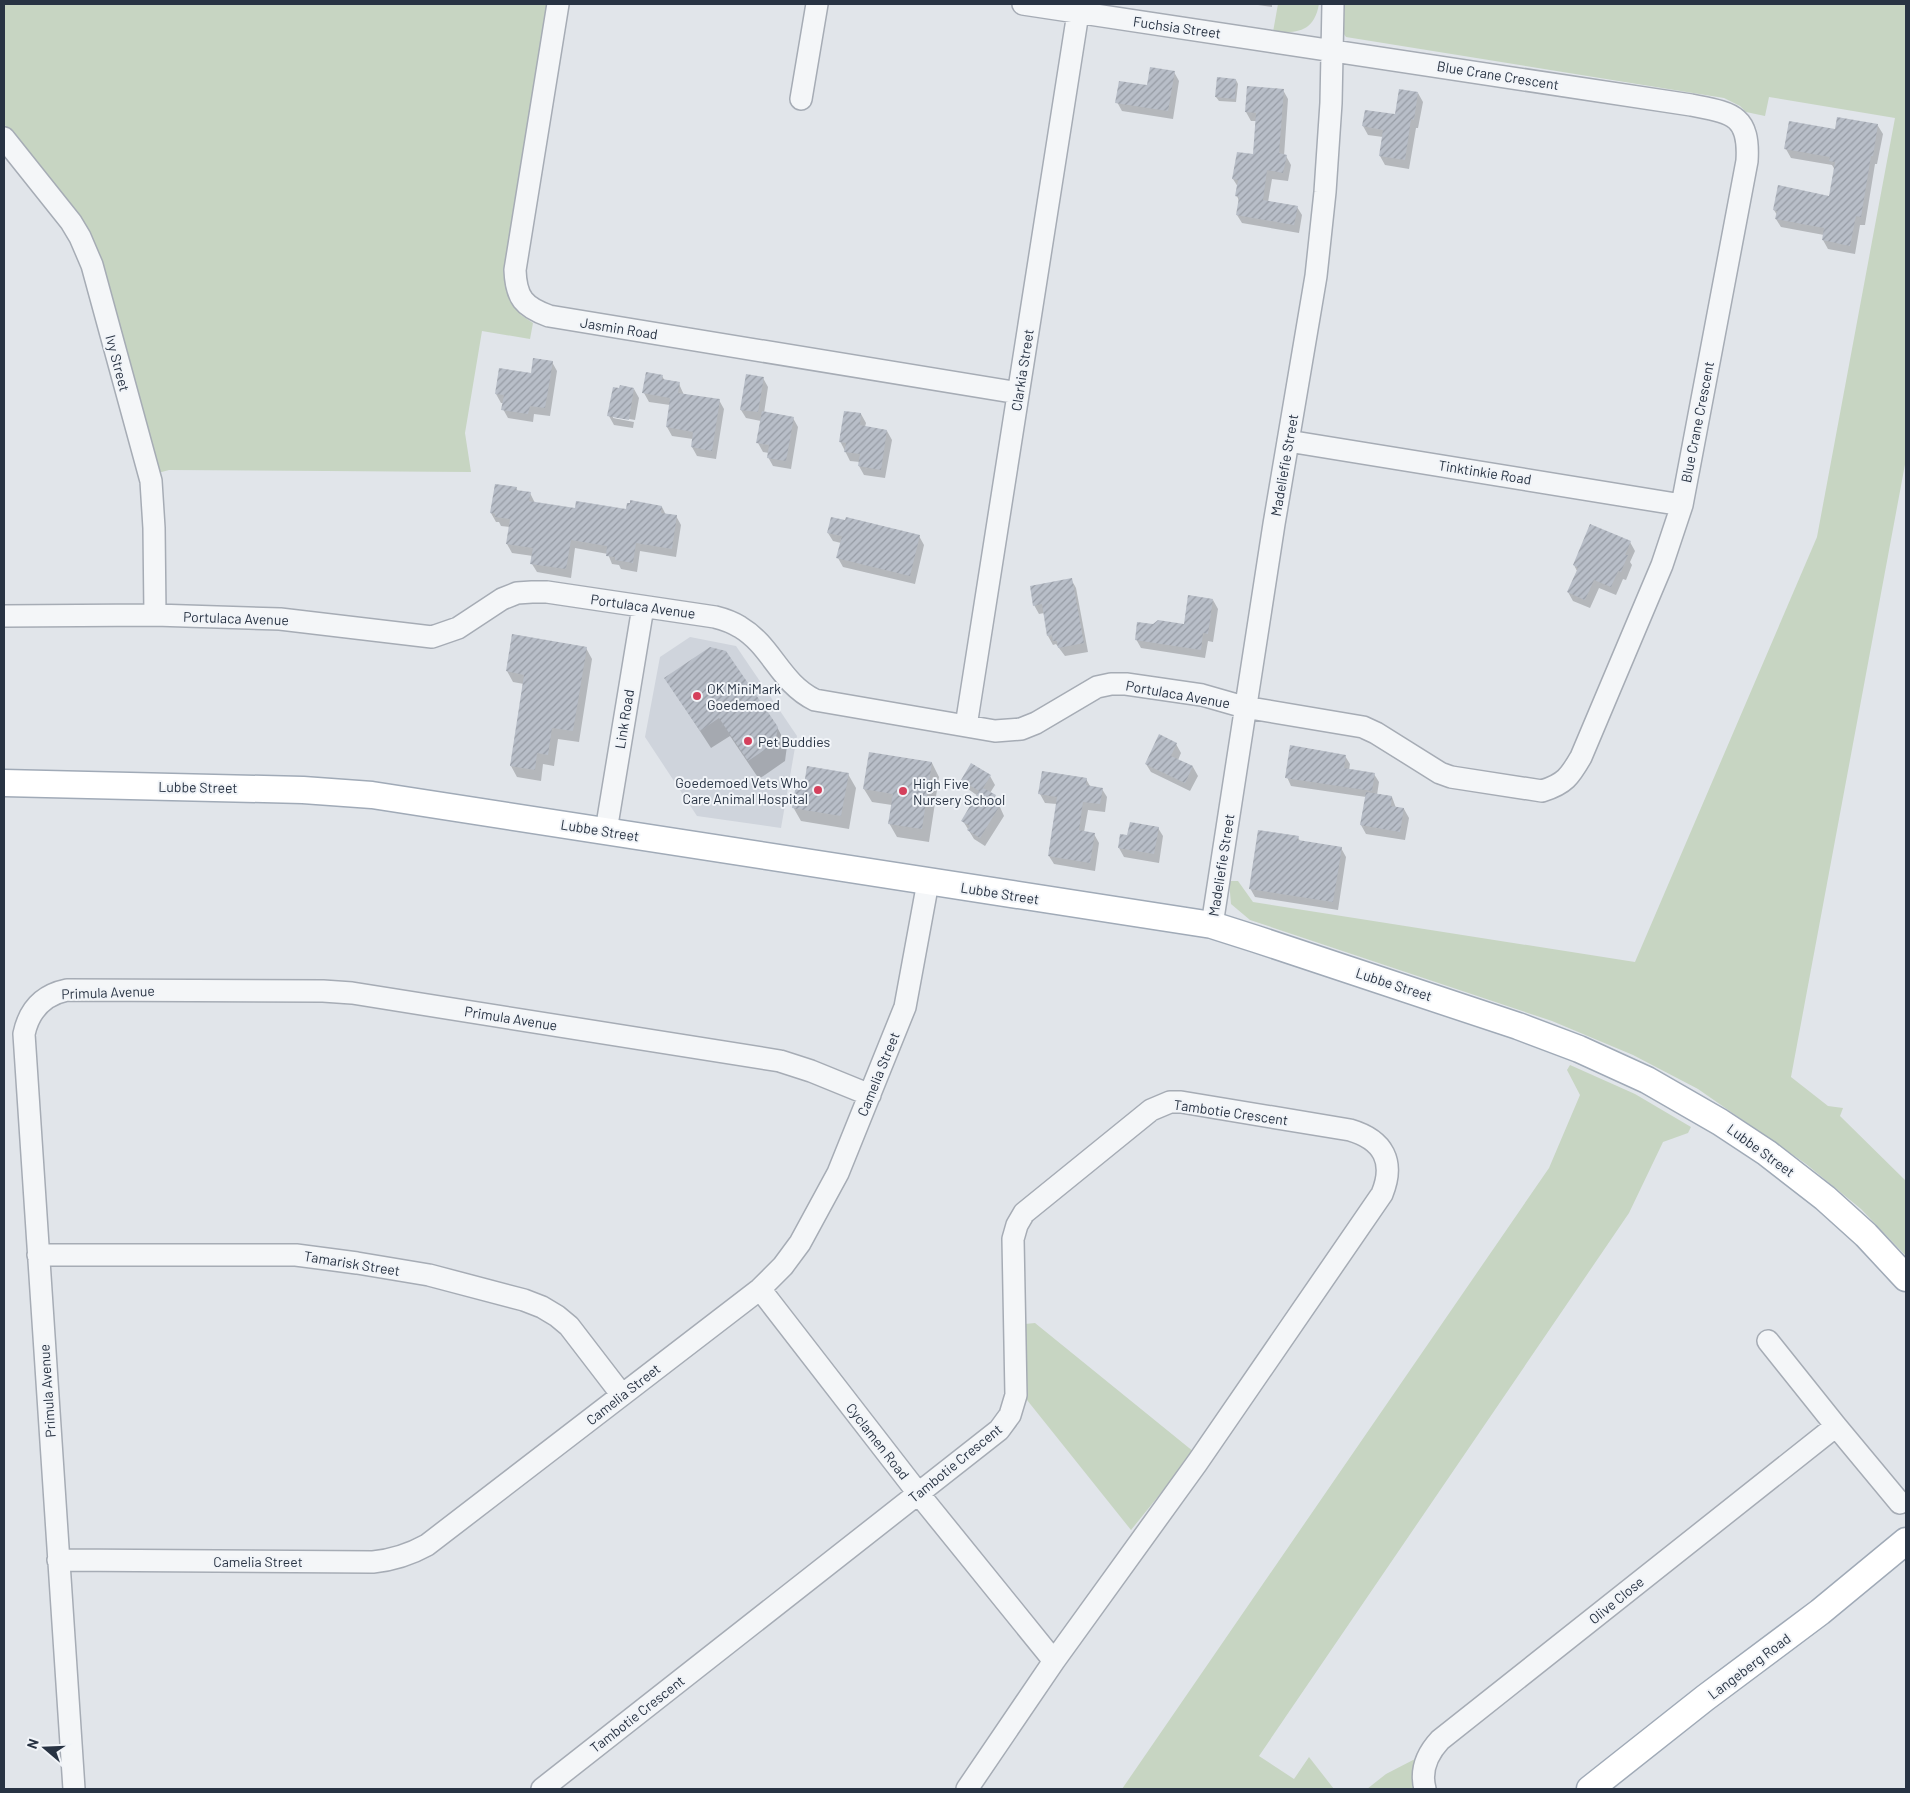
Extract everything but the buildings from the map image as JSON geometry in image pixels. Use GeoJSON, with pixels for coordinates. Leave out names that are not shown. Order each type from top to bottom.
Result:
{"type":"FeatureCollection","features":[{"type":"Feature","properties":{"kind":"main road","name":"Lubbe Street"},"geometry":{"type":"LineString","coordinates":[[4,783],[338,792],[412,800],[1212,925],[1518,1026],[1578,1049],[1647,1080],[1720,1122],[1767,1153],[1825,1198],[1866,1234],[1906,1278]]}},
{"type":"Feature","properties":{"kind":"main road","name":"Langeberg Road"},"geometry":{"type":"LineString","coordinates":[[1590,1789],[1705,1698],[1820,1612],[1906,1541]]}},
{"type":"Feature","properties":{"kind":"street","name":"Jasmin Road"},"geometry":{"type":"LineString","coordinates":[[558,4],[515,270],[516,282],[525,305],[534,311],[549,316],[1018,393]]}},
{"type":"Feature","properties":{"kind":"street"},"geometry":{"type":"LineString","coordinates":[[801,99],[817,4]]}},
{"type":"Feature","properties":{"kind":"street","name":"Fuchsia Street"},"geometry":{"type":"LineString","coordinates":[[1023,4],[1331,49]]}},
{"type":"Feature","properties":{"kind":"street","name":"Madeliefie Street"},"geometry":{"type":"LineString","coordinates":[[1212,925],[1244,707],[1316,276],[1325,192],[1331,103],[1333,4]]}},
{"type":"Feature","properties":{"kind":"street","name":"Clarkia Street"},"geometry":{"type":"LineString","coordinates":[[966,726],[1078,13]]}},
{"type":"Feature","properties":{"kind":"street","name":"Blue Crane Crescent"},"geometry":{"type":"LineString","coordinates":[[1244,707],[1363,727],[1376,733],[1440,773],[1451,777],[1542,791],[1556,787],[1565,781],[1581,757],[1662,565],[1682,505],[1747,162],[1747,140],[1742,125],[1734,117],[1723,111],[1331,49]]}},
{"type":"Feature","properties":{"kind":"street","name":"Ivy Street"},"geometry":{"type":"LineString","coordinates":[[4,138],[71,222],[80,237],[92,265],[151,481],[154,528],[155,615]]}},
{"type":"Feature","properties":{"kind":"street","name":"Tinktinkie Road"},"geometry":{"type":"LineString","coordinates":[[1288,441],[1682,505]]}},
{"type":"Feature","properties":{"kind":"street","name":"Portulaca Avenue"},"geometry":{"type":"LineString","coordinates":[[4,616],[155,615],[280,619],[432,637],[458,628],[502,599],[517,593],[547,592],[715,617],[739,626],[761,645],[791,684],[802,694],[815,700],[995,731],[1022,729],[1036,723],[1097,687],[1111,684],[1126,684],[1202,695],[1244,707]]}},
{"type":"Feature","properties":{"kind":"street","name":"Link Road"},"geometry":{"type":"LineString","coordinates":[[606,831],[643,607]]}},
{"type":"Feature","properties":{"kind":"street","name":"Camelia Street"},"geometry":{"type":"LineString","coordinates":[[58,1560],[372,1562],[409,1555],[428,1545],[760,1289],[783,1266],[800,1243],[838,1173],[905,1008],[928,882]]}},
{"type":"Feature","properties":{"kind":"street","name":"Primula Avenue"},"geometry":{"type":"LineString","coordinates":[[74,1789],[24,1034],[29,1016],[41,1002],[49,996],[67,990],[323,991],[352,993],[780,1061],[870,1094]]}},
{"type":"Feature","properties":{"kind":"street","name":"Tambotie Crescent"},"geometry":{"type":"LineString","coordinates":[[542,1789],[999,1430],[1010,1415],[1016,1384],[1013,1239],[1020,1219],[1024,1213],[1151,1110],[1165,1104],[1181,1102],[1350,1130],[1362,1134],[1379,1145],[1384,1152],[1388,1165],[1387,1181],[1382,1194],[1198,1463],[1054,1661],[967,1789]]}},
{"type":"Feature","properties":{"kind":"street","name":"Tamarisk Street"},"geometry":{"type":"LineString","coordinates":[[38,1255],[296,1255],[429,1275],[524,1300],[542,1307],[557,1316],[569,1326],[622,1394]]}},
{"type":"Feature","properties":{"kind":"street","name":"Cyclamen Road"},"geometry":{"type":"LineString","coordinates":[[760,1289],[918,1493],[1054,1661]]}},
{"type":"Feature","properties":{"kind":"street"},"geometry":{"type":"LineString","coordinates":[[1768,1341],[1900,1503]]}},
{"type":"Feature","properties":{"kind":"street","name":"Olive Close"},"geometry":{"type":"LineString","coordinates":[[1425,1789],[1423,1775],[1425,1762],[1430,1750],[1440,1740],[1836,1426]]}},
{"type":"Feature","properties":{"kind":"shaded area"},"geometry":{"type":"Polygon","coordinates":[[[690,637],[736,646],[797,736],[781,828],[697,816],[645,737],[660,657],[690,637]]]}},
{"type":"Feature","properties":{"kind":"green space"},"geometry":{"type":"Polygon","coordinates":[[[4,4],[548,4],[514,304],[521,315],[533,323],[530,339],[482,331],[465,433],[471,472],[169,470],[158,473],[78,216],[4,124],[4,4]]]}},
{"type":"Feature","properties":{"kind":"green space"},"geometry":{"type":"Polygon","coordinates":[[[1278,4],[1319,4],[1313,20],[1304,29],[1290,32],[1273,32],[1278,4]]]}},
{"type":"Feature","properties":{"kind":"green space"},"geometry":{"type":"Polygon","coordinates":[[[1341,4],[1906,4],[1906,459],[1791,1077],[1828,1106],[1843,1108],[1840,1116],[1906,1181],[1906,1256],[1861,1209],[1806,1164],[1698,1089],[1633,1055],[1552,1021],[1250,920],[1231,904],[1229,881],[1238,881],[1253,902],[1635,962],[1817,537],[1895,118],[1769,97],[1765,116],[1746,112],[1740,106],[1724,98],[1346,37],[1340,29],[1341,4]]]}},
{"type":"Feature","properties":{"kind":"green space"},"geometry":{"type":"Polygon","coordinates":[[[1570,1065],[1635,1094],[1691,1127],[1688,1133],[1663,1142],[1629,1213],[1259,1756],[1294,1779],[1309,1757],[1334,1789],[1122,1789],[1549,1168],[1580,1095],[1567,1070],[1570,1065]]]}},
{"type":"Feature","properties":{"kind":"green space"},"geometry":{"type":"Polygon","coordinates":[[[1035,1323],[1194,1452],[1131,1530],[1027,1400],[1025,1324],[1035,1323]]]}},
{"type":"Feature","properties":{"kind":"green space"},"geometry":{"type":"Polygon","coordinates":[[[1415,1759],[1413,1771],[1415,1789],[1367,1789],[1386,1774],[1415,1759]]]}},
{"type":"Feature","properties":{"kind":"place","name":"OK MiniMark Goedemoed"},"geometry":{"type":"Point","coordinates":[697,696]}},
{"type":"Feature","properties":{"kind":"place","name":"Pet Buddies"},"geometry":{"type":"Point","coordinates":[748,741]}},
{"type":"Feature","properties":{"kind":"place","name":"Goedemoed Vets Who Care Animal Hospital"},"geometry":{"type":"Point","coordinates":[818,790]}},
{"type":"Feature","properties":{"kind":"place","name":"High Five Nursery School"},"geometry":{"type":"Point","coordinates":[903,791]}}]}
